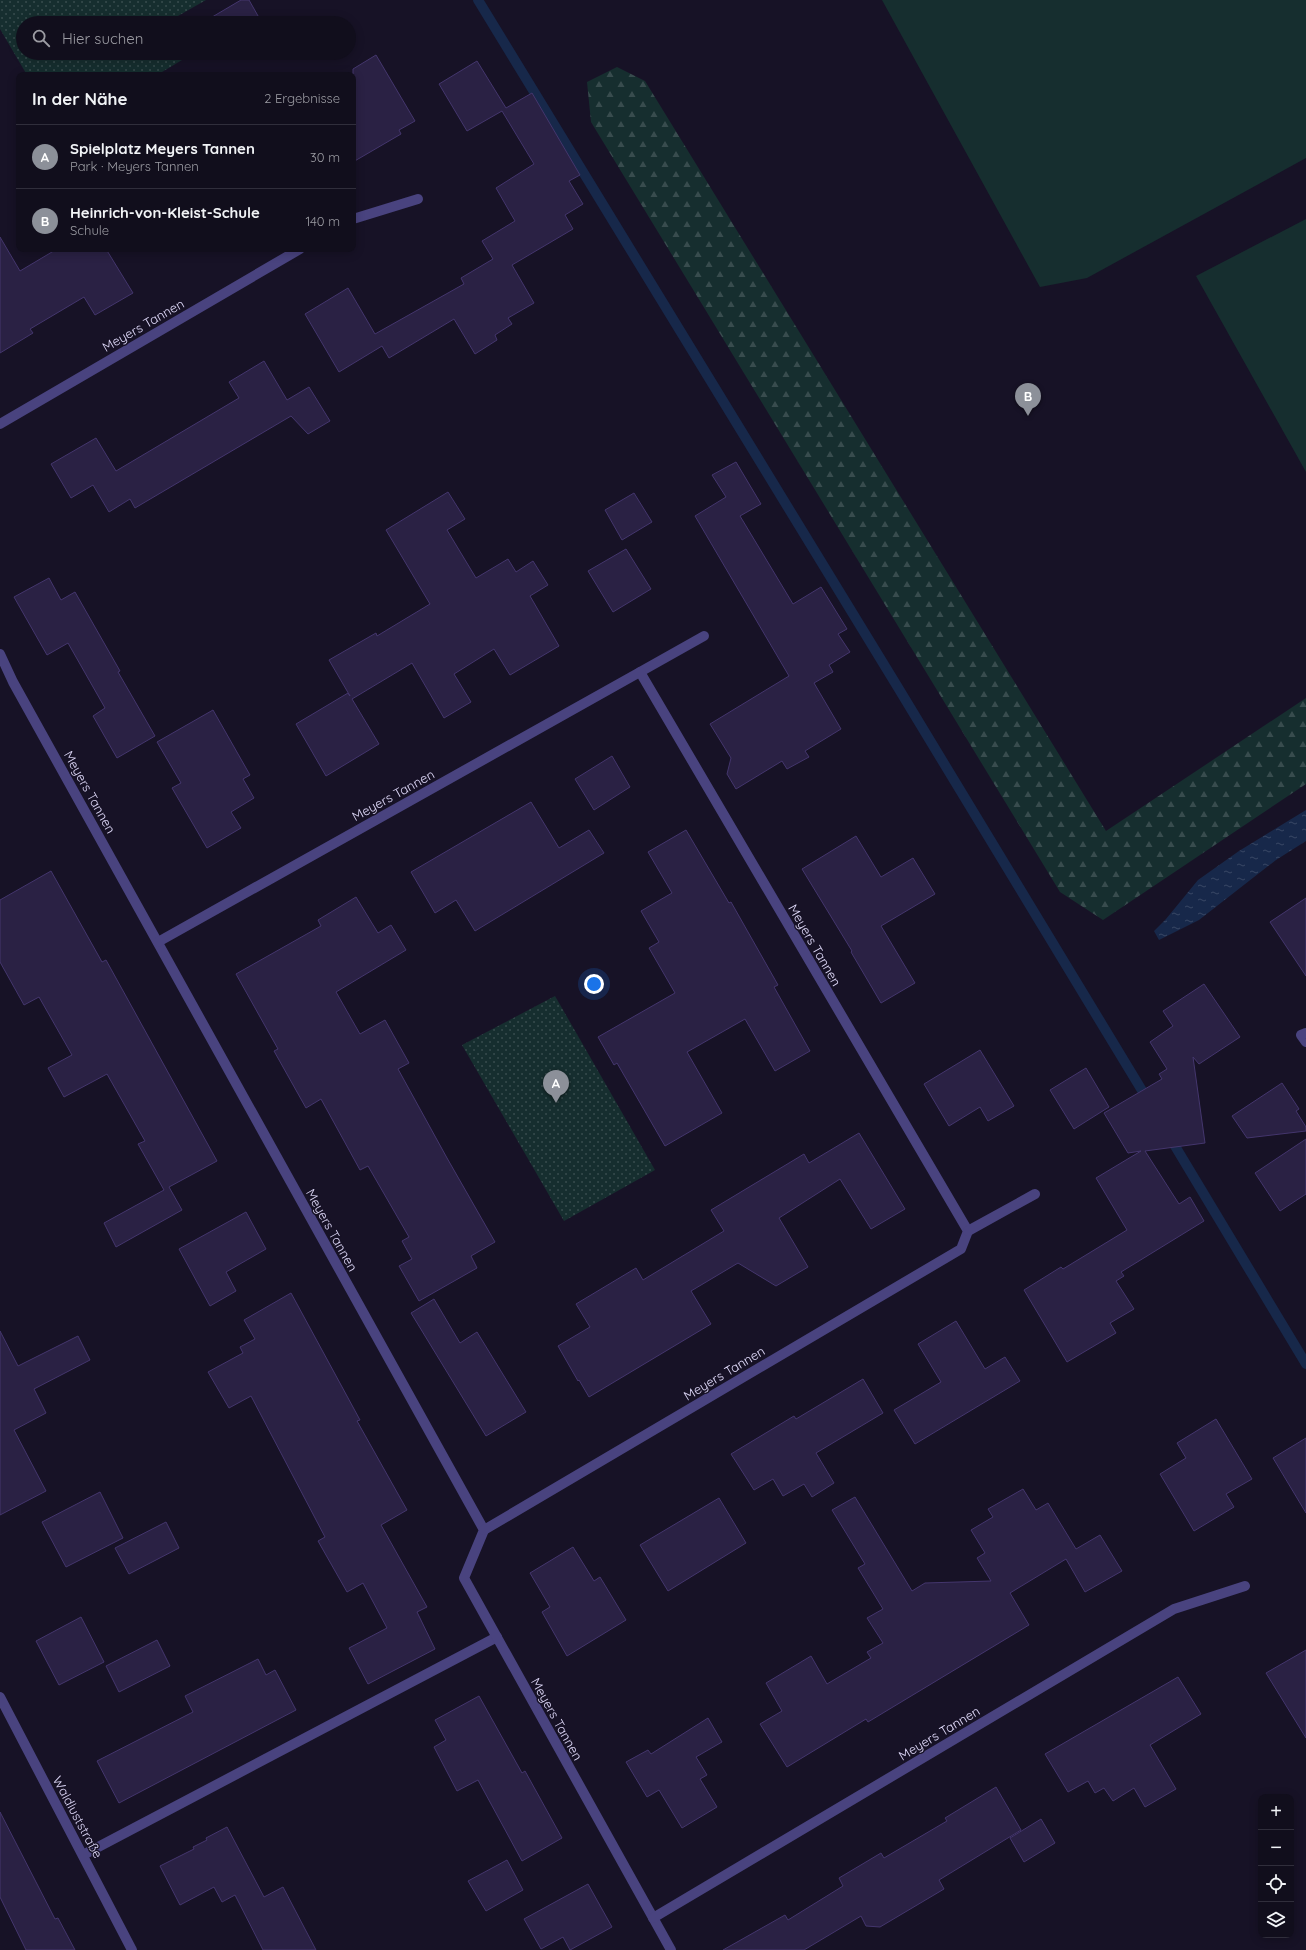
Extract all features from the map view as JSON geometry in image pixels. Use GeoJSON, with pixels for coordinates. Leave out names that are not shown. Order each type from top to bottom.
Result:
{"type":"FeatureCollection","features":[{"type":"Feature","properties":{"kind":"street"},"geometry":{"type":"LineString","coordinates":[[356,218],[418,199]]}},
{"type":"Feature","properties":{"kind":"street","name":"Meyers Tannen"},"geometry":{"type":"LineString","coordinates":[[0,424],[295,252]]}},
{"type":"Feature","properties":{"kind":"street","name":"Meyers Tannen"},"geometry":{"type":"LineString","coordinates":[[158,942],[704,636]]}},
{"type":"Feature","properties":{"kind":"street","name":"Meyers Tannen"},"geometry":{"type":"LineString","coordinates":[[0,654],[13,682],[484,1530]]}},
{"type":"Feature","properties":{"kind":"street","name":"Meyers Tannen"},"geometry":{"type":"LineString","coordinates":[[640,672],[968,1231],[961,1249],[484,1530],[464,1578],[671,1950]]}},
{"type":"Feature","properties":{"kind":"street"},"geometry":{"type":"LineString","coordinates":[[1306,1033],[1301,1035],[1306,1042]]}},
{"type":"Feature","properties":{"kind":"street"},"geometry":{"type":"LineString","coordinates":[[968,1231],[1035,1194]]}},
{"type":"Feature","properties":{"kind":"street","name":"Meyers Tannen"},"geometry":{"type":"LineString","coordinates":[[653,1918],[1174,1609],[1245,1586]]}},
{"type":"Feature","properties":{"kind":"street"},"geometry":{"type":"LineString","coordinates":[[83,1855],[497,1637]]}},
{"type":"Feature","properties":{"kind":"street","name":"Waldluststraße"},"geometry":{"type":"LineString","coordinates":[[0,1697],[132,1950]]}},
{"type":"Feature","properties":{"kind":"green space"},"geometry":{"type":"Polygon","coordinates":[[[0,0],[206,0],[178,16],[16,16],[16,56],[0,29],[0,0]]]}},
{"type":"Feature","properties":{"kind":"green space"},"geometry":{"type":"Polygon","coordinates":[[[882,0],[1306,0],[1306,158],[1087,278],[1040,287],[882,0]]]}},
{"type":"Feature","properties":{"kind":"green space"},"geometry":{"type":"Polygon","coordinates":[[[18,60],[182,60],[162,72],[25,72],[18,60]]]}},
{"type":"Feature","properties":{"kind":"green space"},"geometry":{"type":"Polygon","coordinates":[[[617,67],[645,81],[1106,831],[1306,698],[1306,784],[1103,920],[1060,892],[591,122],[587,82],[617,67]]]}},
{"type":"Feature","properties":{"kind":"green space"},"geometry":{"type":"Polygon","coordinates":[[[1306,219],[1306,472],[1196,276],[1306,219]]]}},
{"type":"Feature","properties":{"kind":"green space"},"geometry":{"type":"Polygon","coordinates":[[[555,996],[655,1170],[564,1221],[462,1045],[555,996]]]}},
{"type":"Feature","properties":{"kind":"water"},"geometry":{"type":"Polygon","coordinates":[[[1306,810],[1306,841],[1276,860],[1199,920],[1159,940],[1154,931],[1166,919],[1198,880],[1239,851],[1306,810]]]}},
{"type":"Feature","properties":{"kind":"building"},"geometry":{"type":"Polygon","coordinates":[[[241,0],[249,0],[258,16],[214,16],[241,0]]]}},
{"type":"Feature","properties":{"kind":"building"},"geometry":{"type":"Polygon","coordinates":[[[376,55],[415,121],[399,130],[401,134],[356,160],[356,72],[353,72],[353,69],[376,55]]]}},
{"type":"Feature","properties":{"kind":"building"},"geometry":{"type":"Polygon","coordinates":[[[477,61],[506,108],[532,93],[580,175],[569,181],[583,204],[565,215],[573,229],[512,265],[534,303],[508,318],[512,324],[495,335],[497,340],[475,354],[454,319],[389,358],[382,346],[339,372],[305,314],[348,288],[375,334],[464,284],[461,278],[493,259],[482,241],[515,221],[496,188],[534,164],[502,111],[467,131],[439,84],[477,61]]]}},
{"type":"Feature","properties":{"kind":"building"},"geometry":{"type":"Polygon","coordinates":[[[0,237],[20,271],[52,252],[108,252],[133,293],[95,315],[84,297],[30,329],[33,333],[0,353],[0,237]]]}},
{"type":"Feature","properties":{"kind":"building"},"geometry":{"type":"Polygon","coordinates":[[[264,361],[287,400],[309,387],[330,421],[308,434],[291,416],[135,508],[130,499],[109,512],[93,485],[71,498],[51,464],[96,438],[116,471],[239,398],[229,382],[264,361]]]}},
{"type":"Feature","properties":{"kind":"building"},"geometry":{"type":"Polygon","coordinates":[[[736,462],[761,504],[740,516],[793,604],[821,587],[847,629],[838,634],[850,652],[829,665],[833,672],[814,683],[841,729],[805,751],[809,757],[787,769],[782,761],[736,789],[727,774],[731,758],[710,724],[789,676],[695,516],[726,497],[712,475],[736,462]]]}},
{"type":"Feature","properties":{"kind":"building"},"geometry":{"type":"Polygon","coordinates":[[[448,492],[465,519],[447,530],[476,578],[508,559],[516,572],[533,561],[548,585],[530,596],[559,646],[510,675],[494,649],[454,674],[471,702],[444,718],[412,663],[352,699],[379,744],[326,776],[296,724],[348,693],[350,696],[329,660],[376,633],[377,636],[430,604],[386,530],[448,492]]]}},
{"type":"Feature","properties":{"kind":"building"},"geometry":{"type":"Polygon","coordinates":[[[634,493],[652,522],[622,540],[605,510],[634,493]]]}},
{"type":"Feature","properties":{"kind":"building"},"geometry":{"type":"Polygon","coordinates":[[[626,549],[651,589],[613,612],[588,571],[626,549]]]}},
{"type":"Feature","properties":{"kind":"building"},"geometry":{"type":"Polygon","coordinates":[[[49,578],[61,600],[75,592],[120,671],[118,672],[155,736],[117,758],[93,716],[105,708],[68,643],[47,655],[14,597],[49,578]]]}},
{"type":"Feature","properties":{"kind":"building"},"geometry":{"type":"Polygon","coordinates":[[[213,710],[250,775],[243,779],[254,798],[231,812],[241,828],[207,848],[172,788],[181,783],[157,742],[213,710]]]}},
{"type":"Feature","properties":{"kind":"building"},"geometry":{"type":"Polygon","coordinates":[[[612,756],[630,787],[594,810],[575,779],[612,756]]]}},
{"type":"Feature","properties":{"kind":"building"},"geometry":{"type":"Polygon","coordinates":[[[531,802],[559,848],[589,830],[604,853],[475,931],[456,900],[435,913],[411,872],[531,802]]]}},
{"type":"Feature","properties":{"kind":"building"},"geometry":{"type":"Polygon","coordinates":[[[686,830],[729,903],[731,902],[778,985],[774,987],[810,1051],[775,1071],[745,1019],[687,1052],[722,1113],[665,1146],[617,1063],[614,1065],[598,1037],[675,993],[649,948],[659,942],[641,911],[672,893],[648,852],[686,830]]]}},
{"type":"Feature","properties":{"kind":"building"},"geometry":{"type":"Polygon","coordinates":[[[856,836],[881,877],[913,858],[935,894],[881,926],[915,983],[881,1003],[851,952],[852,951],[802,869],[856,836]]]}},
{"type":"Feature","properties":{"kind":"building"},"geometry":{"type":"Polygon","coordinates":[[[51,871],[102,962],[106,960],[217,1161],[169,1187],[182,1210],[116,1247],[104,1223],[164,1190],[138,1144],[145,1141],[107,1074],[64,1097],[48,1068],[72,1055],[39,997],[24,1005],[0,962],[0,900],[51,871]]]}},
{"type":"Feature","properties":{"kind":"building"},"geometry":{"type":"Polygon","coordinates":[[[356,897],[378,933],[391,925],[406,950],[336,992],[360,1034],[385,1020],[409,1063],[398,1069],[495,1242],[471,1256],[477,1268],[419,1301],[399,1266],[412,1259],[402,1241],[409,1237],[368,1166],[360,1170],[321,1099],[306,1108],[274,1051],[278,1049],[236,974],[321,926],[318,920],[356,897]]]}},
{"type":"Feature","properties":{"kind":"building"},"geometry":{"type":"Polygon","coordinates":[[[1306,898],[1306,976],[1270,922],[1306,898]]]}},
{"type":"Feature","properties":{"kind":"building"},"geometry":{"type":"Polygon","coordinates":[[[1204,984],[1240,1037],[1199,1064],[1193,1057],[1205,1143],[1145,1151],[1179,1204],[1190,1197],[1204,1221],[1121,1272],[1124,1276],[1116,1281],[1134,1309],[1110,1323],[1116,1333],[1067,1362],[1024,1290],[1061,1267],[1063,1269],[1127,1230],[1096,1178],[1141,1151],[1128,1153],[1104,1113],[1162,1079],[1159,1074],[1167,1069],[1150,1042],[1173,1026],[1163,1011],[1204,984]]]}},
{"type":"Feature","properties":{"kind":"building"},"geometry":{"type":"Polygon","coordinates":[[[980,1050],[1014,1106],[988,1121],[980,1107],[949,1126],[924,1084],[980,1050]]]}},
{"type":"Feature","properties":{"kind":"building"},"geometry":{"type":"Polygon","coordinates":[[[1086,1068],[1109,1107],[1074,1129],[1050,1090],[1086,1068]]]}},
{"type":"Feature","properties":{"kind":"building"},"geometry":{"type":"Polygon","coordinates":[[[1282,1083],[1299,1109],[1296,1111],[1306,1127],[1306,1131],[1247,1138],[1232,1116],[1282,1083]]]}},
{"type":"Feature","properties":{"kind":"building"},"geometry":{"type":"Polygon","coordinates":[[[859,1133],[905,1209],[871,1229],[840,1179],[779,1218],[808,1267],[776,1286],[738,1263],[691,1291],[711,1324],[589,1397],[558,1346],[590,1327],[576,1304],[636,1268],[643,1280],[724,1231],[711,1210],[804,1154],[809,1163],[859,1133]]]}},
{"type":"Feature","properties":{"kind":"building"},"geometry":{"type":"Polygon","coordinates":[[[1306,1139],[1306,1194],[1280,1211],[1255,1173],[1306,1139]]]}},
{"type":"Feature","properties":{"kind":"building"},"geometry":{"type":"Polygon","coordinates":[[[246,1212],[266,1249],[226,1272],[236,1291],[210,1306],[179,1249],[246,1212]]]}},
{"type":"Feature","properties":{"kind":"building"},"geometry":{"type":"Polygon","coordinates":[[[291,1293],[360,1420],[357,1421],[407,1510],[381,1525],[427,1607],[417,1612],[435,1649],[368,1684],[349,1648],[387,1628],[363,1583],[347,1592],[318,1541],[325,1537],[251,1396],[229,1408],[208,1372],[243,1353],[240,1347],[255,1339],[244,1320],[291,1293]]]}},
{"type":"Feature","properties":{"kind":"building"},"geometry":{"type":"Polygon","coordinates":[[[434,1299],[460,1343],[477,1332],[526,1412],[486,1436],[411,1313],[434,1299]]]}},
{"type":"Feature","properties":{"kind":"building"},"geometry":{"type":"Polygon","coordinates":[[[956,1321],[985,1369],[1005,1357],[1020,1381],[915,1444],[894,1410],[941,1382],[918,1344],[956,1321]]]}},
{"type":"Feature","properties":{"kind":"building"},"geometry":{"type":"Polygon","coordinates":[[[0,1331],[18,1366],[78,1336],[90,1360],[34,1389],[46,1413],[14,1430],[46,1491],[0,1515],[0,1331]]]}},
{"type":"Feature","properties":{"kind":"building"},"geometry":{"type":"Polygon","coordinates":[[[863,1379],[883,1413],[816,1453],[834,1483],[812,1497],[804,1484],[783,1496],[773,1479],[754,1490],[731,1454],[794,1416],[796,1419],[863,1379]]]}},
{"type":"Feature","properties":{"kind":"building"},"geometry":{"type":"Polygon","coordinates":[[[1216,1419],[1252,1479],[1226,1494],[1234,1507],[1194,1531],[1160,1474],[1186,1458],[1177,1443],[1216,1419]]]}},
{"type":"Feature","properties":{"kind":"building"},"geometry":{"type":"Polygon","coordinates":[[[1306,1438],[1306,1513],[1273,1458],[1306,1438]]]}},
{"type":"Feature","properties":{"kind":"building"},"geometry":{"type":"Polygon","coordinates":[[[1023,1489],[1036,1510],[1048,1503],[1076,1549],[1100,1535],[1122,1571],[1085,1592],[1066,1559],[1010,1593],[1029,1625],[868,1722],[866,1719],[787,1767],[760,1724],[782,1711],[766,1683],[811,1656],[827,1684],[871,1658],[867,1652],[883,1643],[867,1618],[883,1609],[858,1568],[865,1564],[832,1510],[855,1497],[912,1591],[925,1583],[991,1581],[977,1558],[985,1553],[971,1530],[993,1517],[988,1509],[1023,1489]]]}},
{"type":"Feature","properties":{"kind":"building"},"geometry":{"type":"Polygon","coordinates":[[[100,1492],[123,1538],[66,1567],[42,1522],[100,1492]]]}},
{"type":"Feature","properties":{"kind":"building"},"geometry":{"type":"Polygon","coordinates":[[[719,1498],[746,1543],[668,1591],[640,1545],[719,1498]]]}},
{"type":"Feature","properties":{"kind":"building"},"geometry":{"type":"Polygon","coordinates":[[[166,1522],[179,1548],[129,1574],[115,1548],[166,1522]]]}},
{"type":"Feature","properties":{"kind":"building"},"geometry":{"type":"Polygon","coordinates":[[[573,1547],[594,1581],[600,1577],[626,1620],[567,1656],[542,1612],[550,1607],[530,1573],[573,1547]]]}},
{"type":"Feature","properties":{"kind":"building"},"geometry":{"type":"Polygon","coordinates":[[[81,1617],[104,1662],[59,1685],[36,1641],[81,1617]]]}},
{"type":"Feature","properties":{"kind":"building"},"geometry":{"type":"Polygon","coordinates":[[[157,1640],[170,1666],[119,1692],[106,1666],[157,1640]]]}},
{"type":"Feature","properties":{"kind":"building"},"geometry":{"type":"Polygon","coordinates":[[[1306,1650],[1306,1738],[1266,1673],[1306,1650]]]}},
{"type":"Feature","properties":{"kind":"building"},"geometry":{"type":"Polygon","coordinates":[[[258,1659],[266,1675],[275,1670],[296,1710],[119,1803],[97,1761],[193,1712],[185,1696],[258,1659]]]}},
{"type":"Feature","properties":{"kind":"building"},"geometry":{"type":"Polygon","coordinates":[[[1178,1677],[1201,1714],[1150,1745],[1176,1789],[1145,1807],[1134,1788],[1113,1801],[1104,1788],[1095,1793],[1088,1781],[1068,1792],[1045,1754],[1178,1677]]]}},
{"type":"Feature","properties":{"kind":"building"},"geometry":{"type":"Polygon","coordinates":[[[479,1696],[522,1773],[525,1771],[562,1838],[522,1861],[478,1780],[457,1791],[434,1747],[446,1740],[435,1720],[479,1696]]]}},
{"type":"Feature","properties":{"kind":"building"},"geometry":{"type":"Polygon","coordinates":[[[708,1718],[722,1742],[696,1757],[707,1775],[700,1779],[717,1807],[682,1828],[659,1790],[647,1797],[626,1762],[648,1750],[651,1754],[708,1718]]]}},
{"type":"Feature","properties":{"kind":"building"},"geometry":{"type":"Polygon","coordinates":[[[996,1787],[1021,1830],[939,1880],[944,1889],[880,1927],[866,1926],[861,1916],[804,1950],[723,1950],[785,1915],[788,1920],[843,1886],[839,1878],[881,1853],[884,1858],[947,1821],[945,1818],[996,1787]]]}},
{"type":"Feature","properties":{"kind":"building"},"geometry":{"type":"Polygon","coordinates":[[[0,1812],[55,1919],[58,1918],[75,1950],[26,1950],[0,1897],[0,1812]]]}},
{"type":"Feature","properties":{"kind":"building"},"geometry":{"type":"Polygon","coordinates":[[[1041,1819],[1055,1843],[1024,1862],[1010,1838],[1041,1819]]]}},
{"type":"Feature","properties":{"kind":"building"},"geometry":{"type":"Polygon","coordinates":[[[227,1827],[264,1897],[283,1887],[316,1950],[263,1950],[235,1895],[222,1902],[214,1887],[180,1905],[160,1866],[194,1849],[193,1847],[207,1840],[206,1838],[227,1827]]]}},
{"type":"Feature","properties":{"kind":"building"},"geometry":{"type":"Polygon","coordinates":[[[507,1860],[523,1890],[486,1911],[468,1881],[507,1860]]]}},
{"type":"Feature","properties":{"kind":"building"},"geometry":{"type":"Polygon","coordinates":[[[588,1884],[612,1927],[570,1950],[563,1937],[541,1949],[524,1919],[588,1884]]]}},
{"type":"Feature","properties":{"kind":"waterway"},"geometry":{"type":"LineString","coordinates":[[478,0],[1149,1102]]}},
{"type":"Feature","properties":{"kind":"waterway"},"geometry":{"type":"LineString","coordinates":[[1169,1136],[1306,1364]]}},
{"type":"Feature","properties":{"kind":"place","name":"Heinrich-von-Kleist-Schule"},"geometry":{"type":"Point","coordinates":[1028,416]}},
{"type":"Feature","properties":{"kind":"place","name":"Spielplatz Meyers Tannen"},"geometry":{"type":"Point","coordinates":[556,1103]}}]}
